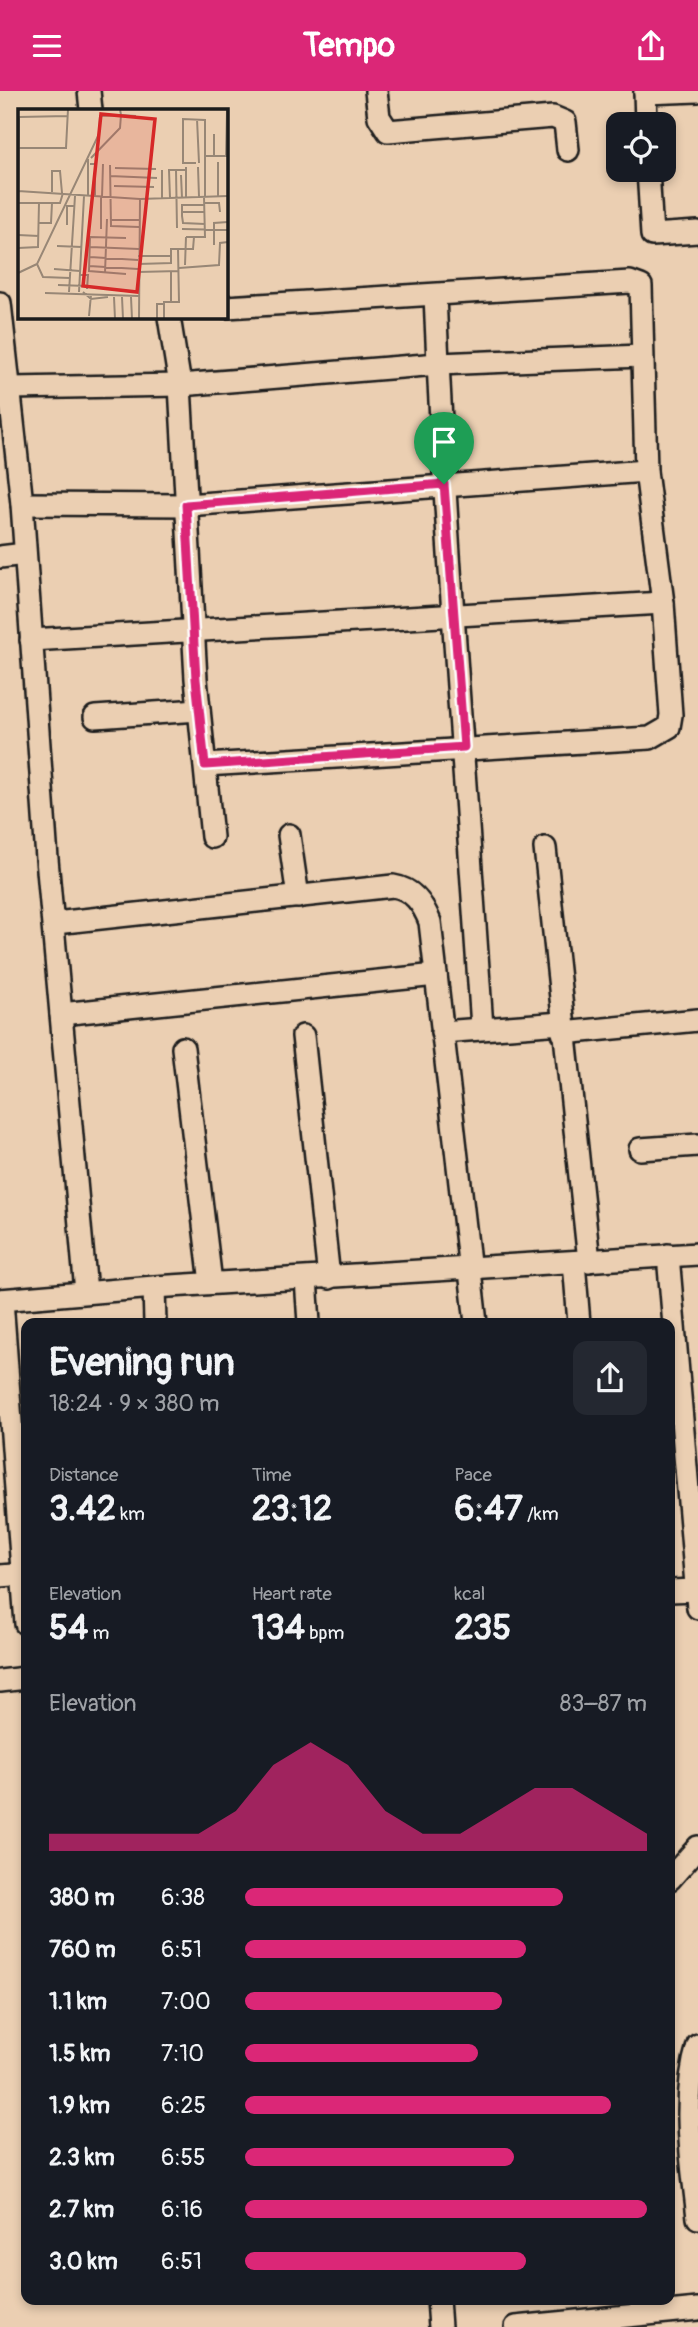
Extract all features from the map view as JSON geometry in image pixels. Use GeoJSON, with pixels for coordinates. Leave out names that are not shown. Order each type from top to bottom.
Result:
{"type":"FeatureCollection","features":[{"type":"Feature","properties":{"kind":"street"},"geometry":{"type":"LineString","coordinates":[[89,91],[91,109]]}},
{"type":"Feature","properties":{"kind":"street"},"geometry":{"type":"LineString","coordinates":[[376,91],[379,117],[388,131],[553,117],[565,122],[568,150]]}},
{"type":"Feature","properties":{"kind":"street"},"geometry":{"type":"LineString","coordinates":[[646,112],[645,92],[698,91]]}},
{"type":"Feature","properties":{"kind":"street"},"geometry":{"type":"LineString","coordinates":[[650,182],[652,235],[698,232]]}},
{"type":"Feature","properties":{"kind":"street"},"geometry":{"type":"LineString","coordinates":[[205,765],[464,747],[650,738],[662,734],[670,727],[671,715],[663,603],[646,471],[643,291],[637,283],[228,307]]}},
{"type":"Feature","properties":{"kind":"street"},"geometry":{"type":"LineString","coordinates":[[435,295],[452,617],[464,747],[482,1028]]}},
{"type":"Feature","properties":{"kind":"street"},"geometry":{"type":"LineString","coordinates":[[0,303],[3,352],[11,388],[9,454],[22,504],[47,859],[55,923],[86,1292]]}},
{"type":"Feature","properties":{"kind":"street"},"geometry":{"type":"LineString","coordinates":[[169,319],[180,385],[199,710],[212,837]]}},
{"type":"Feature","properties":{"kind":"street"},"geometry":{"type":"LineString","coordinates":[[11,388],[180,385],[438,363],[642,356]]}},
{"type":"Feature","properties":{"kind":"street"},"geometry":{"type":"LineString","coordinates":[[22,504],[186,505],[646,471]]}},
{"type":"Feature","properties":{"kind":"street"},"geometry":{"type":"LineString","coordinates":[[0,557],[25,554]]}},
{"type":"Feature","properties":{"kind":"street"},"geometry":{"type":"LineString","coordinates":[[32,641],[663,603]]}},
{"type":"Feature","properties":{"kind":"street"},"geometry":{"type":"LineString","coordinates":[[95,717],[199,710]]}},
{"type":"Feature","properties":{"kind":"street"},"geometry":{"type":"LineString","coordinates":[[289,835],[298,897]]}},
{"type":"Feature","properties":{"kind":"street"},"geometry":{"type":"LineString","coordinates":[[545,848],[582,1261],[579,1318]]}},
{"type":"Feature","properties":{"kind":"street"},"geometry":{"type":"LineString","coordinates":[[55,923],[393,886],[404,887],[426,912],[436,975],[475,1318]]}},
{"type":"Feature","properties":{"kind":"street"},"geometry":{"type":"LineString","coordinates":[[61,1014],[436,975]]}},
{"type":"Feature","properties":{"kind":"street"},"geometry":{"type":"LineString","coordinates":[[442,1032],[482,1028],[563,1028],[698,1020]]}},
{"type":"Feature","properties":{"kind":"street"},"geometry":{"type":"LineString","coordinates":[[303,1035],[328,1278]]}},
{"type":"Feature","properties":{"kind":"street"},"geometry":{"type":"LineString","coordinates":[[183,1048],[211,1283]]}},
{"type":"Feature","properties":{"kind":"street"},"geometry":{"type":"LineString","coordinates":[[640,1149],[698,1145]]}},
{"type":"Feature","properties":{"kind":"street"},"geometry":{"type":"LineString","coordinates":[[21,1541],[1,1300],[211,1283],[698,1254]]}},
{"type":"Feature","properties":{"kind":"street"},"geometry":{"type":"LineString","coordinates":[[668,1255],[674,1318]]}},
{"type":"Feature","properties":{"kind":"street"},"geometry":{"type":"LineString","coordinates":[[306,1279],[309,1318]]}},
{"type":"Feature","properties":{"kind":"street"},"geometry":{"type":"LineString","coordinates":[[154,1287],[155,1318]]}},
{"type":"Feature","properties":{"kind":"street"},"geometry":{"type":"LineString","coordinates":[[675,1335],[697,1585],[675,1590]]}},
{"type":"Feature","properties":{"kind":"street"},"geometry":{"type":"LineString","coordinates":[[0,1576],[21,1574]]}},
{"type":"Feature","properties":{"kind":"street"},"geometry":{"type":"LineString","coordinates":[[0,1681],[21,1679]]}},
{"type":"Feature","properties":{"kind":"street"},"geometry":{"type":"LineString","coordinates":[[675,1873],[698,1847]]}},
{"type":"Feature","properties":{"kind":"street"},"geometry":{"type":"LineString","coordinates":[[698,2045],[691,2069],[688,2107],[698,2218]]}},
{"type":"Feature","properties":{"kind":"street"},"geometry":{"type":"LineString","coordinates":[[438,2305],[440,2327]]}},
{"type":"Feature","properties":{"kind":"street"},"geometry":{"type":"LineString","coordinates":[[516,2327],[698,2309]]}},
{"type":"Feature","properties":{"kind":"route"},"geometry":{"type":"LineString","coordinates":[[444,484],[452,617],[464,747],[205,765],[196,679],[186,505],[444,484]]}}]}
